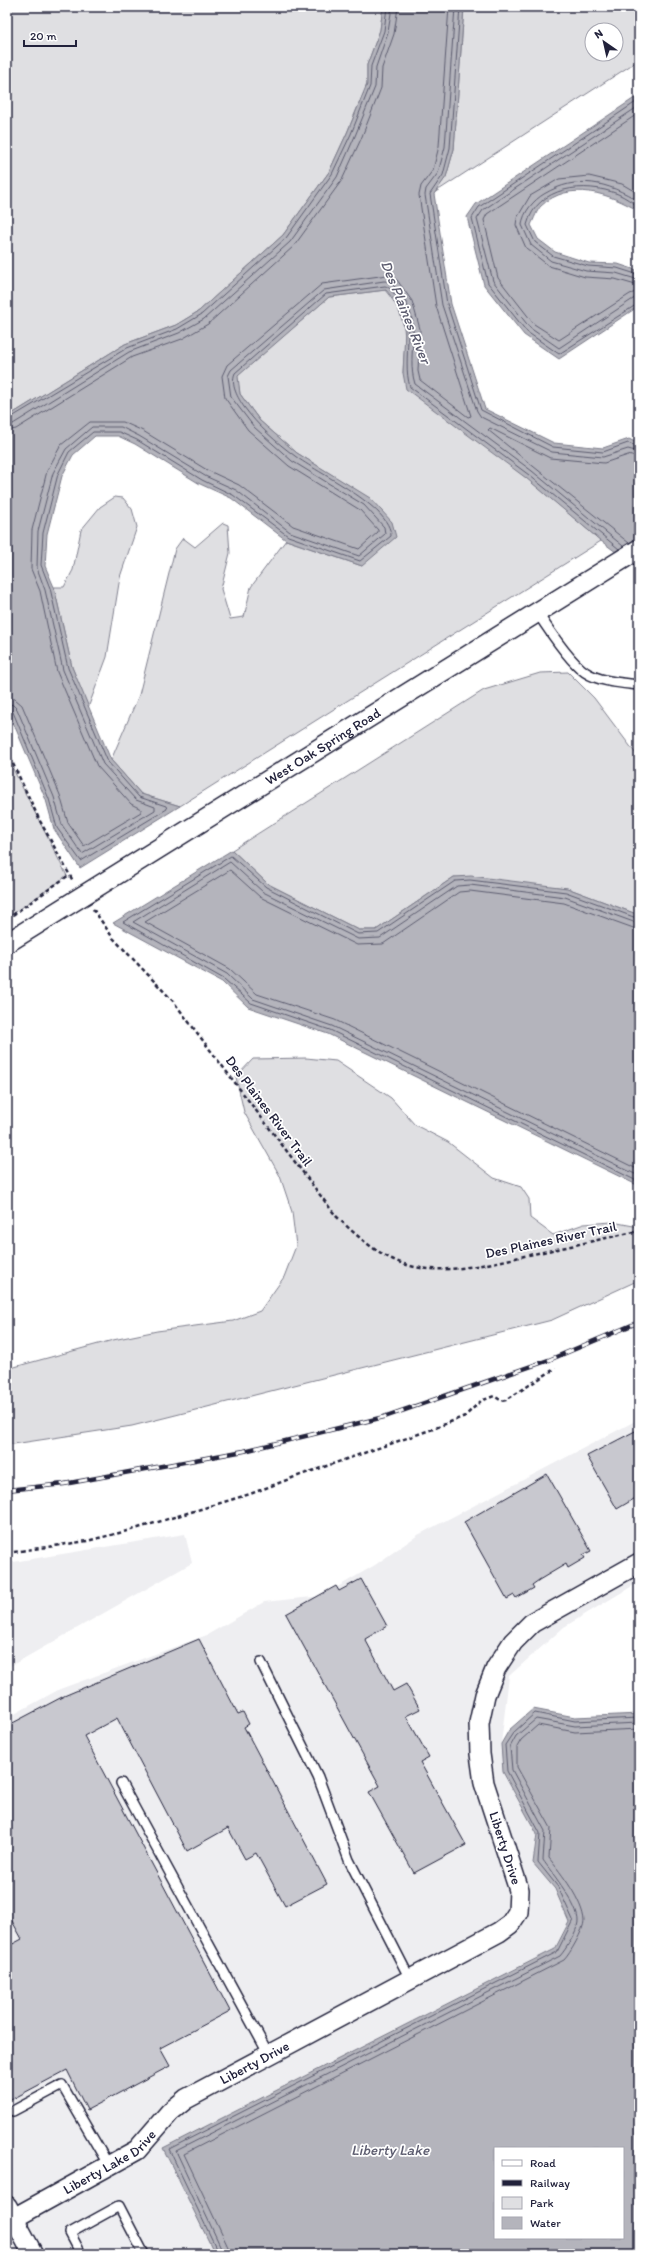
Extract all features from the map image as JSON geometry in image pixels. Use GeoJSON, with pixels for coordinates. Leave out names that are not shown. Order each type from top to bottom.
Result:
{"type":"FeatureCollection","features":[{"type":"Feature","properties":{"kind":"street","name":"West Oak Spring Road"},"geometry":{"type":"LineString","coordinates":[[7,943],[639,549]]}},
{"type":"Feature","properties":{"kind":"street","name":"Liberty Drive"},"geometry":{"type":"LineString","coordinates":[[196,2094],[499,1932],[510,1924],[518,1912],[519,1890],[484,1783],[480,1754],[479,1723],[485,1695],[496,1668],[513,1642],[532,1623],[639,1563]]}},
{"type":"Feature","properties":{"kind":"street","name":"Liberty Lake Drive"},"geometry":{"type":"LineString","coordinates":[[10,2212],[109,2166],[137,2150],[170,2112],[196,2094]]}},
{"type":"Feature","properties":{"kind":"street"},"geometry":{"type":"LineString","coordinates":[[10,2212],[33,2254]]}},
{"type":"Feature","properties":{"kind":"lane"},"geometry":{"type":"LineString","coordinates":[[537,612],[550,632],[586,672],[615,682],[639,685]]}},
{"type":"Feature","properties":{"kind":"lane"},"geometry":{"type":"LineString","coordinates":[[261,1662],[318,1777],[348,1860],[410,1980]]}},
{"type":"Feature","properties":{"kind":"lane"},"geometry":{"type":"LineString","coordinates":[[121,1783],[269,2055]]}},
{"type":"Feature","properties":{"kind":"lane"},"geometry":{"type":"LineString","coordinates":[[13,2111],[62,2085],[109,2166]]}},
{"type":"Feature","properties":{"kind":"lane"},"geometry":{"type":"LineString","coordinates":[[81,2254],[70,2233],[119,2206],[144,2254]]}},
{"type":"Feature","properties":{"kind":"path","name":"Des Plaines River Trail"},"geometry":{"type":"LineString","coordinates":[[7,751],[69,875],[83,897],[114,938],[173,1001],[336,1216],[359,1238],[384,1256],[408,1266],[436,1270],[490,1264],[639,1231]]}},
{"type":"Feature","properties":{"kind":"path"},"geometry":{"type":"LineString","coordinates":[[7,919],[69,875]]}},
{"type":"Feature","properties":{"kind":"path"},"geometry":{"type":"LineString","coordinates":[[7,1553],[87,1541],[136,1530],[250,1494],[298,1475],[354,1458],[433,1429],[464,1416],[488,1397],[494,1396],[502,1401],[506,1400],[556,1368]]}},
{"type":"Feature","properties":{"kind":"shaded area"},"geometry":{"type":"Polygon","coordinates":[[[639,1419],[639,1582],[564,1627],[509,1676],[501,1744],[503,1772],[537,1834],[533,1863],[555,1889],[569,1922],[554,1949],[163,2148],[215,2254],[7,2254],[7,1718],[60,1689],[207,1635],[264,1602],[322,1596],[375,1565],[418,1535],[639,1419]]]}},
{"type":"Feature","properties":{"kind":"shaded area"},"geometry":{"type":"Polygon","coordinates":[[[185,1534],[192,1563],[7,1668],[7,1563],[185,1534]]]}},
{"type":"Feature","properties":{"kind":"green space"},"geometry":{"type":"Polygon","coordinates":[[[7,7],[383,7],[380,30],[367,65],[367,84],[347,133],[329,172],[283,235],[199,311],[176,325],[125,344],[7,417],[7,7]]]}},
{"type":"Feature","properties":{"kind":"green space"},"geometry":{"type":"Polygon","coordinates":[[[464,7],[639,7],[639,60],[434,193],[446,177],[454,149],[464,7]]]}},
{"type":"Feature","properties":{"kind":"green space"},"geometry":{"type":"Polygon","coordinates":[[[385,290],[399,311],[404,329],[405,349],[403,373],[601,541],[180,806],[141,794],[111,760],[139,695],[175,549],[183,538],[195,547],[223,523],[228,525],[230,553],[221,589],[230,619],[244,617],[251,587],[286,540],[362,566],[370,499],[297,453],[260,421],[240,394],[237,376],[329,297],[385,290]]]}},
{"type":"Feature","properties":{"kind":"green space"},"geometry":{"type":"Polygon","coordinates":[[[115,497],[123,498],[132,509],[137,527],[120,577],[107,657],[88,708],[72,667],[54,587],[64,587],[73,570],[81,530],[100,507],[115,497]]]}},
{"type":"Feature","properties":{"kind":"green space"},"geometry":{"type":"Polygon","coordinates":[[[568,672],[594,698],[639,758],[639,915],[567,888],[454,877],[376,930],[359,930],[268,884],[232,850],[484,690],[540,673],[568,672]]]}},
{"type":"Feature","properties":{"kind":"green space"},"geometry":{"type":"Polygon","coordinates":[[[7,757],[67,876],[7,918],[7,757]]]}},
{"type":"Feature","properties":{"kind":"green space"},"geometry":{"type":"Polygon","coordinates":[[[306,1058],[336,1061],[391,1098],[415,1125],[448,1142],[494,1178],[521,1187],[529,1199],[530,1218],[553,1235],[584,1224],[612,1222],[639,1227],[639,1280],[552,1320],[132,1426],[7,1445],[7,1369],[113,1340],[157,1331],[233,1321],[260,1311],[284,1277],[296,1246],[292,1212],[280,1176],[244,1112],[236,1077],[253,1059],[306,1058]]]}},
{"type":"Feature","properties":{"kind":"water","name":"Des Plaines River"},"geometry":{"type":"Polygon","coordinates":[[[383,7],[464,7],[454,149],[446,177],[434,194],[451,304],[485,409],[554,443],[603,448],[629,439],[639,444],[639,569],[601,541],[526,478],[406,389],[403,373],[405,330],[398,305],[386,290],[329,297],[238,376],[240,394],[260,421],[297,453],[370,498],[392,522],[396,537],[362,566],[286,540],[231,498],[200,484],[135,444],[118,436],[95,436],[73,455],[62,476],[47,534],[45,566],[54,587],[72,667],[111,760],[141,794],[180,806],[80,868],[54,829],[46,800],[7,708],[7,417],[125,344],[176,325],[199,311],[283,235],[329,172],[347,133],[367,85],[367,65],[380,30],[383,7]]]}},
{"type":"Feature","properties":{"kind":"water"},"geometry":{"type":"Polygon","coordinates":[[[639,95],[639,211],[616,199],[590,192],[577,191],[564,193],[552,198],[541,206],[531,225],[538,239],[555,252],[589,263],[618,264],[639,271],[639,306],[559,359],[524,335],[484,285],[467,217],[476,204],[639,95]]]}},
{"type":"Feature","properties":{"kind":"water"},"geometry":{"type":"Polygon","coordinates":[[[232,850],[268,884],[359,930],[376,930],[454,877],[471,876],[567,888],[639,915],[639,1186],[328,1034],[248,1007],[222,982],[113,923],[232,850]]]}},
{"type":"Feature","properties":{"kind":"water","name":"Liberty Lake"},"geometry":{"type":"Polygon","coordinates":[[[533,1709],[575,1717],[639,1714],[639,2254],[215,2254],[163,2148],[555,1949],[569,1922],[555,1889],[533,1863],[537,1834],[503,1772],[501,1744],[509,1730],[533,1709]]]}},
{"type":"Feature","properties":{"kind":"building"},"geometry":{"type":"Polygon","coordinates":[[[639,1429],[639,1496],[617,1509],[587,1456],[639,1429]]]}},
{"type":"Feature","properties":{"kind":"building"},"geometry":{"type":"Polygon","coordinates":[[[547,1474],[591,1551],[583,1555],[585,1558],[568,1568],[566,1564],[539,1580],[532,1585],[534,1588],[516,1598],[514,1595],[507,1599],[464,1522],[547,1474]]]}},
{"type":"Feature","properties":{"kind":"building"},"geometry":{"type":"Polygon","coordinates":[[[361,1579],[387,1626],[365,1639],[393,1691],[406,1684],[420,1709],[406,1716],[429,1757],[420,1762],[466,1845],[414,1873],[369,1792],[380,1786],[286,1614],[336,1586],[339,1591],[361,1579]]]}},
{"type":"Feature","properties":{"kind":"building"},"geometry":{"type":"Polygon","coordinates":[[[199,1639],[238,1714],[243,1712],[249,1724],[244,1727],[327,1884],[285,1906],[256,1853],[245,1859],[228,1828],[187,1851],[117,1718],[84,1736],[230,2011],[160,2048],[170,2066],[87,2110],[67,2070],[7,2102],[7,1947],[22,1939],[7,1912],[7,1726],[64,1696],[199,1639]]]}},
{"type":"Feature","properties":{"kind":"railway"},"geometry":{"type":"LineString","coordinates":[[7,1490],[64,1484],[244,1451],[384,1417],[549,1360],[639,1322]]}}]}
